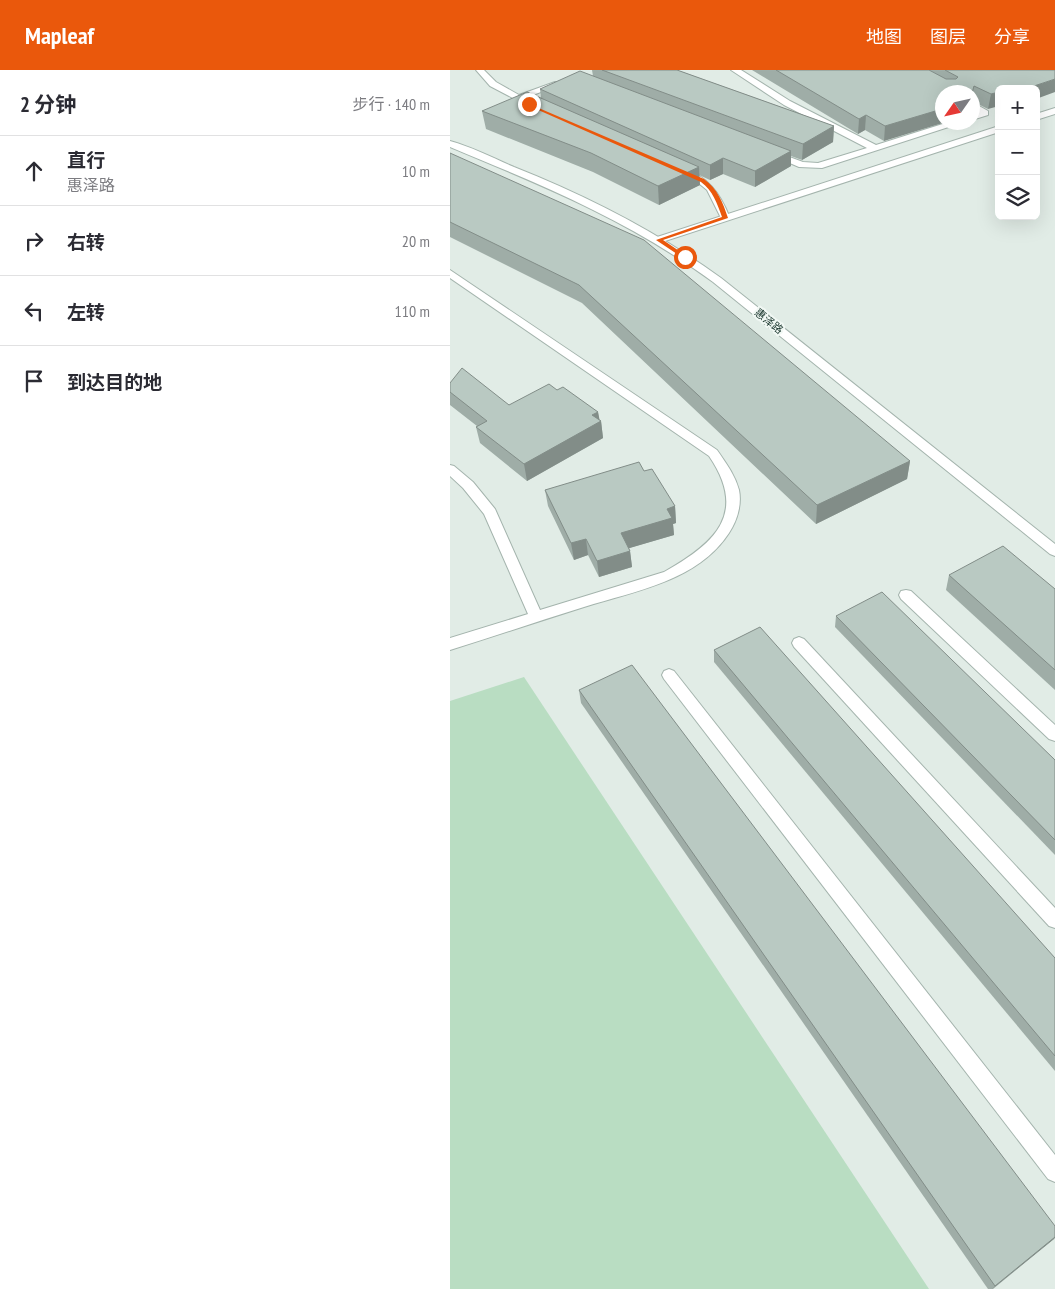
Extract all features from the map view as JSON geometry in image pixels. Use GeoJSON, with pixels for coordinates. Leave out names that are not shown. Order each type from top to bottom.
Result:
{"type":"FeatureCollection","features":[{"type":"Feature","properties":{"kind":"street"},"geometry":{"type":"LineString","coordinates":[[480,70],[493,84],[535,107]]}},
{"type":"Feature","properties":{"kind":"street"},"geometry":{"type":"LineString","coordinates":[[735,70],[787,102],[876,149]]}},
{"type":"Feature","properties":{"kind":"street"},"geometry":{"type":"LineString","coordinates":[[518,98],[569,82]]}},
{"type":"Feature","properties":{"kind":"street"},"geometry":{"type":"LineString","coordinates":[[980,109],[986,113],[980,115]]}},
{"type":"Feature","properties":{"kind":"street"},"geometry":{"type":"LineString","coordinates":[[1040,116],[1055,111]]}},
{"type":"Feature","properties":{"kind":"street"},"geometry":{"type":"LineString","coordinates":[[765,151],[802,165],[819,166],[935,130]]}},
{"type":"Feature","properties":{"kind":"street"},"geometry":{"type":"LineString","coordinates":[[658,240],[996,130]]}},
{"type":"Feature","properties":{"kind":"street","name":"惠泽路"},"geometry":{"type":"LineString","coordinates":[[450,144],[592,204],[658,240],[717,280],[1055,551]]}},
{"type":"Feature","properties":{"kind":"street"},"geometry":{"type":"LineString","coordinates":[[675,168],[703,180],[710,186],[718,199],[725,218]]}},
{"type":"Feature","properties":{"kind":"street"},"geometry":{"type":"LineString","coordinates":[[450,273],[713,453],[724,466],[731,480],[735,495],[728,527],[712,548],[689,566],[669,575],[450,644]]}},
{"type":"Feature","properties":{"kind":"street"},"geometry":{"type":"LineString","coordinates":[[450,469],[468,484],[490,512],[536,617]]}},
{"type":"Feature","properties":{"kind":"street"},"geometry":{"type":"LineString","coordinates":[[906,595],[1055,735]]}},
{"type":"Feature","properties":{"kind":"street"},"geometry":{"type":"LineString","coordinates":[[799,642],[1055,920]]}},
{"type":"Feature","properties":{"kind":"street"},"geometry":{"type":"LineString","coordinates":[[669,675],[1055,1172]]}},
{"type":"Feature","properties":{"kind":"green space"},"geometry":{"type":"Polygon","coordinates":[[[524,677],[929,1289],[450,1289],[450,701],[524,677]]]}},
{"type":"Feature","properties":{"kind":"building"},"geometry":{"type":"Polygon","coordinates":[[[602,70],[677,70],[834,126],[803,144],[602,70]]]}},
{"type":"Feature","properties":{"kind":"building"},"geometry":{"type":"Polygon","coordinates":[[[776,70],[929,70],[946,79],[956,79],[958,77],[945,70],[1055,70],[1055,79],[1037,85],[995,85],[995,93],[991,94],[980,89],[980,85],[935,85],[935,111],[885,126],[866,115],[859,119],[776,70]]]}},
{"type":"Feature","properties":{"kind":"building"},"geometry":{"type":"Polygon","coordinates":[[[580,71],[791,151],[755,171],[723,158],[710,165],[540,89],[580,71]]]}},
{"type":"Feature","properties":{"kind":"building"},"geometry":{"type":"Polygon","coordinates":[[[527,92],[699,167],[658,186],[591,153],[482,111],[527,92]]]}},
{"type":"Feature","properties":{"kind":"building"},"geometry":{"type":"Polygon","coordinates":[[[450,153],[644,240],[910,461],[817,505],[579,285],[450,222],[450,153]]]}},
{"type":"Feature","properties":{"kind":"building"},"geometry":{"type":"Polygon","coordinates":[[[462,368],[509,405],[549,384],[557,390],[563,387],[598,412],[592,415],[601,421],[524,464],[476,427],[487,421],[450,392],[450,383],[462,368]]]}},
{"type":"Feature","properties":{"kind":"building"},"geometry":{"type":"Polygon","coordinates":[[[639,462],[644,471],[652,469],[675,506],[667,509],[672,518],[621,533],[630,551],[597,561],[586,539],[571,543],[545,490],[639,462]]]}},
{"type":"Feature","properties":{"kind":"building"},"geometry":{"type":"Polygon","coordinates":[[[1003,546],[1055,589],[1055,670],[949,575],[1003,546]]]}},
{"type":"Feature","properties":{"kind":"building"},"geometry":{"type":"Polygon","coordinates":[[[882,592],[1055,760],[1055,840],[836,616],[882,592]]]}},
{"type":"Feature","properties":{"kind":"building"},"geometry":{"type":"Polygon","coordinates":[[[760,627],[1055,958],[1055,1056],[714,650],[760,627]]]}},
{"type":"Feature","properties":{"kind":"building"},"geometry":{"type":"Polygon","coordinates":[[[632,665],[1055,1226],[1055,1237],[995,1286],[579,690],[632,665]]]}},
{"type":"Feature","properties":{"kind":"route"},"geometry":{"type":"LineString","coordinates":[[529,104],[703,180],[710,186],[715,192],[725,218],[658,240],[685,257]]}}]}
